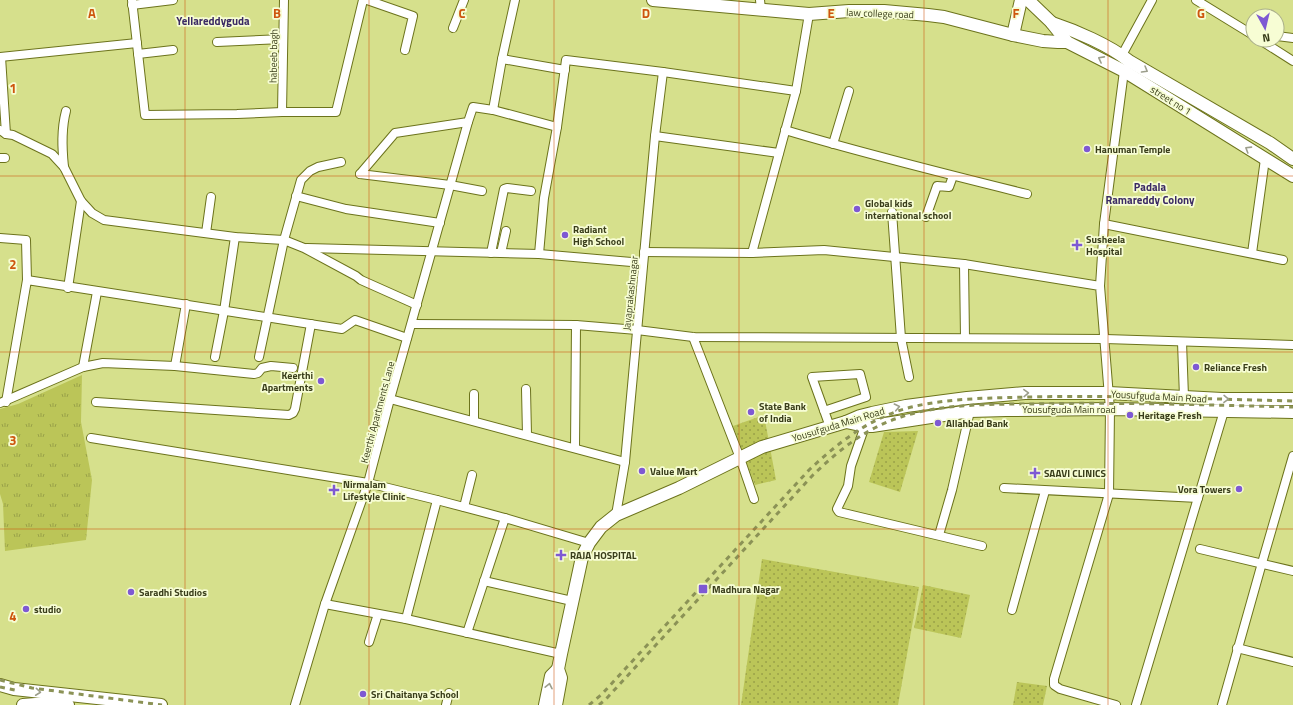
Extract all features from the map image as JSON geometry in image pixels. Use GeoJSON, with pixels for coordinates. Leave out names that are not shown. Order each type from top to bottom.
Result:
{"type":"FeatureCollection","features":[{"type":"Feature","properties":{"kind":"main road","name":"law college road"},"geometry":{"type":"LineString","coordinates":[[653,0],[678,3],[761,4],[810,14],[870,11],[928,15],[944,17],[1013,35],[1043,41],[1067,42]]}},
{"type":"Feature","properties":{"kind":"main road"},"geometry":{"type":"LineString","coordinates":[[1013,35],[1021,0]]}},
{"type":"Feature","properties":{"kind":"main road","name":"street no 1"},"geometry":{"type":"LineString","coordinates":[[1032,1],[1067,42],[1125,62],[1270,143],[1293,159]]}},
{"type":"Feature","properties":{"kind":"main road","name":"street no 1"},"geometry":{"type":"LineString","coordinates":[[1051,22],[1074,30],[1125,62],[1265,159],[1293,176]]}},
{"type":"Feature","properties":{"kind":"main road"},"geometry":{"type":"LineString","coordinates":[[1067,42],[1074,30]]}},
{"type":"Feature","properties":{"kind":"main road","name":"Yousufguda Main Road"},"geometry":{"type":"LineString","coordinates":[[556,705],[561,678],[558,669],[560,654],[582,557],[588,543],[601,527],[616,515],[679,488],[762,447],[846,422],[860,416],[906,406],[967,398],[1025,393],[1109,393],[1222,399],[1293,399]]}},
{"type":"Feature","properties":{"kind":"main road","name":"Yousufguda Main road"},"geometry":{"type":"LineString","coordinates":[[846,422],[872,426],[970,411],[1006,410],[1110,409],[1293,412]]}},
{"type":"Feature","properties":{"kind":"main road","name":"Yousufguda Main Road"},"geometry":{"type":"LineString","coordinates":[[545,705],[551,676],[558,669]]}},
{"type":"Feature","properties":{"kind":"main road"},"geometry":{"type":"LineString","coordinates":[[0,685],[14,689],[161,705]]}},
{"type":"Feature","properties":{"kind":"main road"},"geometry":{"type":"LineString","coordinates":[[23,705],[48,703],[68,705]]}},
{"type":"Feature","properties":{"kind":"street"},"geometry":{"type":"LineString","coordinates":[[173,0],[132,3],[145,115],[336,112],[363,0]]}},
{"type":"Feature","properties":{"kind":"street","name":"habeeb bagh"},"geometry":{"type":"LineString","coordinates":[[282,112],[284,0]]}},
{"type":"Feature","properties":{"kind":"street"},"geometry":{"type":"LineString","coordinates":[[367,0],[413,16],[405,50]]}},
{"type":"Feature","properties":{"kind":"street"},"geometry":{"type":"LineString","coordinates":[[453,28],[464,0]]}},
{"type":"Feature","properties":{"kind":"street"},"geometry":{"type":"LineString","coordinates":[[515,0],[493,110],[557,127]]}},
{"type":"Feature","properties":{"kind":"street"},"geometry":{"type":"LineString","coordinates":[[1116,705],[1060,689],[1054,685],[1054,679],[1109,494],[1110,409],[1100,286],[1104,224],[1125,62],[1152,0]]}},
{"type":"Feature","properties":{"kind":"street"},"geometry":{"type":"LineString","coordinates":[[1196,0],[1245,29]]}},
{"type":"Feature","properties":{"kind":"street"},"geometry":{"type":"LineString","coordinates":[[752,253],[796,91],[810,14]]}},
{"type":"Feature","properties":{"kind":"street"},"geometry":{"type":"LineString","coordinates":[[217,42],[283,39]]}},
{"type":"Feature","properties":{"kind":"street"},"geometry":{"type":"LineString","coordinates":[[137,43],[1,57],[3,132],[13,135],[52,154],[64,167],[81,201],[92,213],[104,220],[235,237],[284,240],[304,248],[356,276],[360,280],[417,305]]}},
{"type":"Feature","properties":{"kind":"street"},"geometry":{"type":"LineString","coordinates":[[1273,48],[1293,61]]}},
{"type":"Feature","properties":{"kind":"street"},"geometry":{"type":"LineString","coordinates":[[138,54],[174,50]]}},
{"type":"Feature","properties":{"kind":"street"},"geometry":{"type":"LineString","coordinates":[[502,59],[565,70]]}},
{"type":"Feature","properties":{"kind":"street"},"geometry":{"type":"LineString","coordinates":[[539,254],[544,198],[557,127],[566,60],[796,91]]}},
{"type":"Feature","properties":{"kind":"street","name":"Jayaprakashnagar"},"geometry":{"type":"LineString","coordinates":[[616,515],[625,462],[655,136],[663,72]]}},
{"type":"Feature","properties":{"kind":"street"},"geometry":{"type":"LineString","coordinates":[[833,144],[849,91]]}},
{"type":"Feature","properties":{"kind":"street","name":"Keerthi Apartments Lane"},"geometry":{"type":"LineString","coordinates":[[295,705],[325,604],[368,483],[390,399],[468,122],[473,107],[493,110]]}},
{"type":"Feature","properties":{"kind":"street"},"geometry":{"type":"LineString","coordinates":[[64,167],[62,131],[66,111]]}},
{"type":"Feature","properties":{"kind":"street"},"geometry":{"type":"LineString","coordinates":[[468,122],[394,133],[360,174],[450,185],[482,191]]}},
{"type":"Feature","properties":{"kind":"street"},"geometry":{"type":"LineString","coordinates":[[785,130],[833,144],[1027,194]]}},
{"type":"Feature","properties":{"kind":"street"},"geometry":{"type":"LineString","coordinates":[[655,136],[779,153]]}},
{"type":"Feature","properties":{"kind":"street"},"geometry":{"type":"LineString","coordinates":[[1252,253],[1265,159]]}},
{"type":"Feature","properties":{"kind":"street"},"geometry":{"type":"LineString","coordinates":[[259,357],[284,240],[301,180],[310,171],[318,167],[341,162]]}},
{"type":"Feature","properties":{"kind":"street"},"geometry":{"type":"LineString","coordinates":[[926,217],[937,186],[949,187],[954,176]]}},
{"type":"Feature","properties":{"kind":"street"},"geometry":{"type":"LineString","coordinates":[[491,253],[504,189],[507,188],[531,191]]}},
{"type":"Feature","properties":{"kind":"street"},"geometry":{"type":"LineString","coordinates":[[296,196],[346,209],[440,223]]}},
{"type":"Feature","properties":{"kind":"street"},"geometry":{"type":"LineString","coordinates":[[206,233],[211,197]]}},
{"type":"Feature","properties":{"kind":"street"},"geometry":{"type":"LineString","coordinates":[[68,288],[81,201]]}},
{"type":"Feature","properties":{"kind":"street"},"geometry":{"type":"LineString","coordinates":[[892,212],[901,338],[909,376]]}},
{"type":"Feature","properties":{"kind":"street"},"geometry":{"type":"LineString","coordinates":[[1104,224],[1283,260]]}},
{"type":"Feature","properties":{"kind":"street"},"geometry":{"type":"LineString","coordinates":[[502,253],[505,234]]}},
{"type":"Feature","properties":{"kind":"street"},"geometry":{"type":"LineString","coordinates":[[495,236],[505,234],[513,239]]}},
{"type":"Feature","properties":{"kind":"street"},"geometry":{"type":"LineString","coordinates":[[215,357],[235,237]]}},
{"type":"Feature","properties":{"kind":"street"},"geometry":{"type":"LineString","coordinates":[[0,238],[26,240],[27,280],[3,402]]}},
{"type":"Feature","properties":{"kind":"street"},"geometry":{"type":"LineString","coordinates":[[304,248],[539,254],[643,263]]}},
{"type":"Feature","properties":{"kind":"street"},"geometry":{"type":"LineString","coordinates":[[644,252],[752,253],[824,250],[964,264],[1100,286]]}},
{"type":"Feature","properties":{"kind":"street"},"geometry":{"type":"LineString","coordinates":[[964,264],[965,338]]}},
{"type":"Feature","properties":{"kind":"street"},"geometry":{"type":"LineString","coordinates":[[27,280],[68,288],[186,304],[342,329],[355,320],[407,338]]}},
{"type":"Feature","properties":{"kind":"street"},"geometry":{"type":"LineString","coordinates":[[83,367],[97,292]]}},
{"type":"Feature","properties":{"kind":"street"},"geometry":{"type":"LineString","coordinates":[[175,366],[186,304]]}},
{"type":"Feature","properties":{"kind":"street"},"geometry":{"type":"LineString","coordinates":[[96,402],[289,415],[293,413],[295,409],[311,324]]}},
{"type":"Feature","properties":{"kind":"street"},"geometry":{"type":"LineString","coordinates":[[412,324],[576,326],[637,330],[693,336],[1105,339],[1293,345]]}},
{"type":"Feature","properties":{"kind":"street"},"geometry":{"type":"LineString","coordinates":[[575,448],[576,326]]}},
{"type":"Feature","properties":{"kind":"street"},"geometry":{"type":"LineString","coordinates":[[693,336],[740,458],[754,499]]}},
{"type":"Feature","properties":{"kind":"street"},"geometry":{"type":"LineString","coordinates":[[1182,342],[1184,397]]}},
{"type":"Feature","properties":{"kind":"street"},"geometry":{"type":"LineString","coordinates":[[3,402],[83,367],[103,363],[175,366],[254,374],[258,373],[262,368],[272,366],[293,368]]}},
{"type":"Feature","properties":{"kind":"street"},"geometry":{"type":"LineString","coordinates":[[824,411],[866,397],[860,374],[812,377],[824,411],[830,427]]}},
{"type":"Feature","properties":{"kind":"street"},"geometry":{"type":"LineString","coordinates":[[526,389],[527,435]]}},
{"type":"Feature","properties":{"kind":"street"},"geometry":{"type":"LineString","coordinates":[[474,394],[474,421]]}},
{"type":"Feature","properties":{"kind":"street"},"geometry":{"type":"LineString","coordinates":[[390,399],[625,462]]}},
{"type":"Feature","properties":{"kind":"street"},"geometry":{"type":"LineString","coordinates":[[939,535],[952,490],[970,411]]}},
{"type":"Feature","properties":{"kind":"street"},"geometry":{"type":"LineString","coordinates":[[1136,705],[1224,411]]}},
{"type":"Feature","properties":{"kind":"street"},"geometry":{"type":"LineString","coordinates":[[865,426],[851,466],[848,486],[838,509],[839,512],[982,546]]}},
{"type":"Feature","properties":{"kind":"street"},"geometry":{"type":"LineString","coordinates":[[91,438],[368,483],[464,507],[588,543]]}},
{"type":"Feature","properties":{"kind":"street"},"geometry":{"type":"LineString","coordinates":[[1222,705],[1237,648],[1293,456]]}},
{"type":"Feature","properties":{"kind":"street"},"geometry":{"type":"LineString","coordinates":[[464,507],[472,475]]}},
{"type":"Feature","properties":{"kind":"street"},"geometry":{"type":"LineString","coordinates":[[1004,488],[1198,498]]}},
{"type":"Feature","properties":{"kind":"street"},"geometry":{"type":"LineString","coordinates":[[1012,610],[1045,491]]}},
{"type":"Feature","properties":{"kind":"street"},"geometry":{"type":"LineString","coordinates":[[406,619],[437,500]]}},
{"type":"Feature","properties":{"kind":"street"},"geometry":{"type":"LineString","coordinates":[[467,633],[504,518]]}},
{"type":"Feature","properties":{"kind":"street"},"geometry":{"type":"LineString","coordinates":[[1200,549],[1293,571]]}},
{"type":"Feature","properties":{"kind":"street"},"geometry":{"type":"LineString","coordinates":[[484,580],[572,601]]}},
{"type":"Feature","properties":{"kind":"street"},"geometry":{"type":"LineString","coordinates":[[325,604],[406,619],[560,654]]}},
{"type":"Feature","properties":{"kind":"street"},"geometry":{"type":"LineString","coordinates":[[369,642],[378,614]]}},
{"type":"Feature","properties":{"kind":"street"},"geometry":{"type":"LineString","coordinates":[[1237,648],[1293,662]]}},
{"type":"Feature","properties":{"kind":"street"},"geometry":{"type":"LineString","coordinates":[[446,705],[449,693]]}},
{"type":"Feature","properties":{"kind":"green space"},"geometry":{"type":"Polygon","coordinates":[[[82,375],[81,422],[92,480],[86,540],[5,551],[3,504],[0,494],[0,409],[18,404],[82,375]]]}},
{"type":"Feature","properties":{"kind":"green space"},"geometry":{"type":"Polygon","coordinates":[[[764,415],[776,480],[755,485],[733,426],[764,415]]]}},
{"type":"Feature","properties":{"kind":"green space"},"geometry":{"type":"Polygon","coordinates":[[[918,431],[900,492],[869,482],[884,432],[918,431]]]}},
{"type":"Feature","properties":{"kind":"green space"},"geometry":{"type":"Polygon","coordinates":[[[762,559],[919,587],[898,705],[741,705],[762,559]]]}},
{"type":"Feature","properties":{"kind":"green space"},"geometry":{"type":"Polygon","coordinates":[[[923,585],[970,595],[961,638],[914,628],[923,585]]]}},
{"type":"Feature","properties":{"kind":"green space"},"geometry":{"type":"Polygon","coordinates":[[[1017,682],[1047,686],[1043,705],[1013,705],[1017,682]]]}},
{"type":"Feature","properties":{"kind":"railway"},"geometry":{"type":"LineString","coordinates":[[589,705],[602,694],[809,470],[850,436],[885,416],[929,403],[998,398],[1096,396],[1293,401]]}},
{"type":"Feature","properties":{"kind":"railway"},"geometry":{"type":"LineString","coordinates":[[599,705],[813,475],[843,449],[876,427],[901,417],[932,409],[983,405],[1065,403],[1293,407]]}},
{"type":"Feature","properties":{"kind":"railway"},"geometry":{"type":"LineString","coordinates":[[0,680],[32,688],[162,705]]}},
{"type":"Feature","properties":{"kind":"railway"},"geometry":{"type":"LineString","coordinates":[[0,687],[19,691]]}},
{"type":"Feature","properties":{"kind":"place","name":"Hanuman Temple"},"geometry":{"type":"Point","coordinates":[1087,149]}},
{"type":"Feature","properties":{"kind":"place","name":"Global kids international school"},"geometry":{"type":"Point","coordinates":[857,209]}},
{"type":"Feature","properties":{"kind":"place","name":"Radiant High School"},"geometry":{"type":"Point","coordinates":[565,235]}},
{"type":"Feature","properties":{"kind":"place","name":"Susheela Hospital"},"geometry":{"type":"Point","coordinates":[1077,245]}},
{"type":"Feature","properties":{"kind":"place","name":"Reliance Fresh"},"geometry":{"type":"Point","coordinates":[1196,367]}},
{"type":"Feature","properties":{"kind":"place","name":"Keerthi Apartments"},"geometry":{"type":"Point","coordinates":[321,381]}},
{"type":"Feature","properties":{"kind":"place","name":"State Bank of India"},"geometry":{"type":"Point","coordinates":[751,412]}},
{"type":"Feature","properties":{"kind":"place","name":"Heritage Fresh"},"geometry":{"type":"Point","coordinates":[1130,415]}},
{"type":"Feature","properties":{"kind":"place","name":"Allahbad Bank"},"geometry":{"type":"Point","coordinates":[938,423]}},
{"type":"Feature","properties":{"kind":"place","name":"Value Mart"},"geometry":{"type":"Point","coordinates":[642,471]}},
{"type":"Feature","properties":{"kind":"place","name":"SAAVI CLINICS"},"geometry":{"type":"Point","coordinates":[1035,473]}},
{"type":"Feature","properties":{"kind":"place","name":"Vora Towers"},"geometry":{"type":"Point","coordinates":[1239,489]}},
{"type":"Feature","properties":{"kind":"place","name":"Nirmalam Lifestyle Clinic"},"geometry":{"type":"Point","coordinates":[334,490]}},
{"type":"Feature","properties":{"kind":"place","name":"RAJA HOSPITAL"},"geometry":{"type":"Point","coordinates":[561,555]}},
{"type":"Feature","properties":{"kind":"place","name":"Madhura Nagar"},"geometry":{"type":"Point","coordinates":[703,589]}},
{"type":"Feature","properties":{"kind":"place","name":"Saradhi Studios"},"geometry":{"type":"Point","coordinates":[131,592]}},
{"type":"Feature","properties":{"kind":"place","name":"studio"},"geometry":{"type":"Point","coordinates":[26,609]}},
{"type":"Feature","properties":{"kind":"place","name":"Sri Chaitanya School"},"geometry":{"type":"Point","coordinates":[363,694]}},
{"type":"Feature","properties":{"kind":"district","name":"Yellareddyguda"},"geometry":{"type":"Point","coordinates":[213,21]}},
{"type":"Feature","properties":{"kind":"district","name":"Padala Ramareddy Colony"},"geometry":{"type":"Point","coordinates":[1150,193]}}]}
